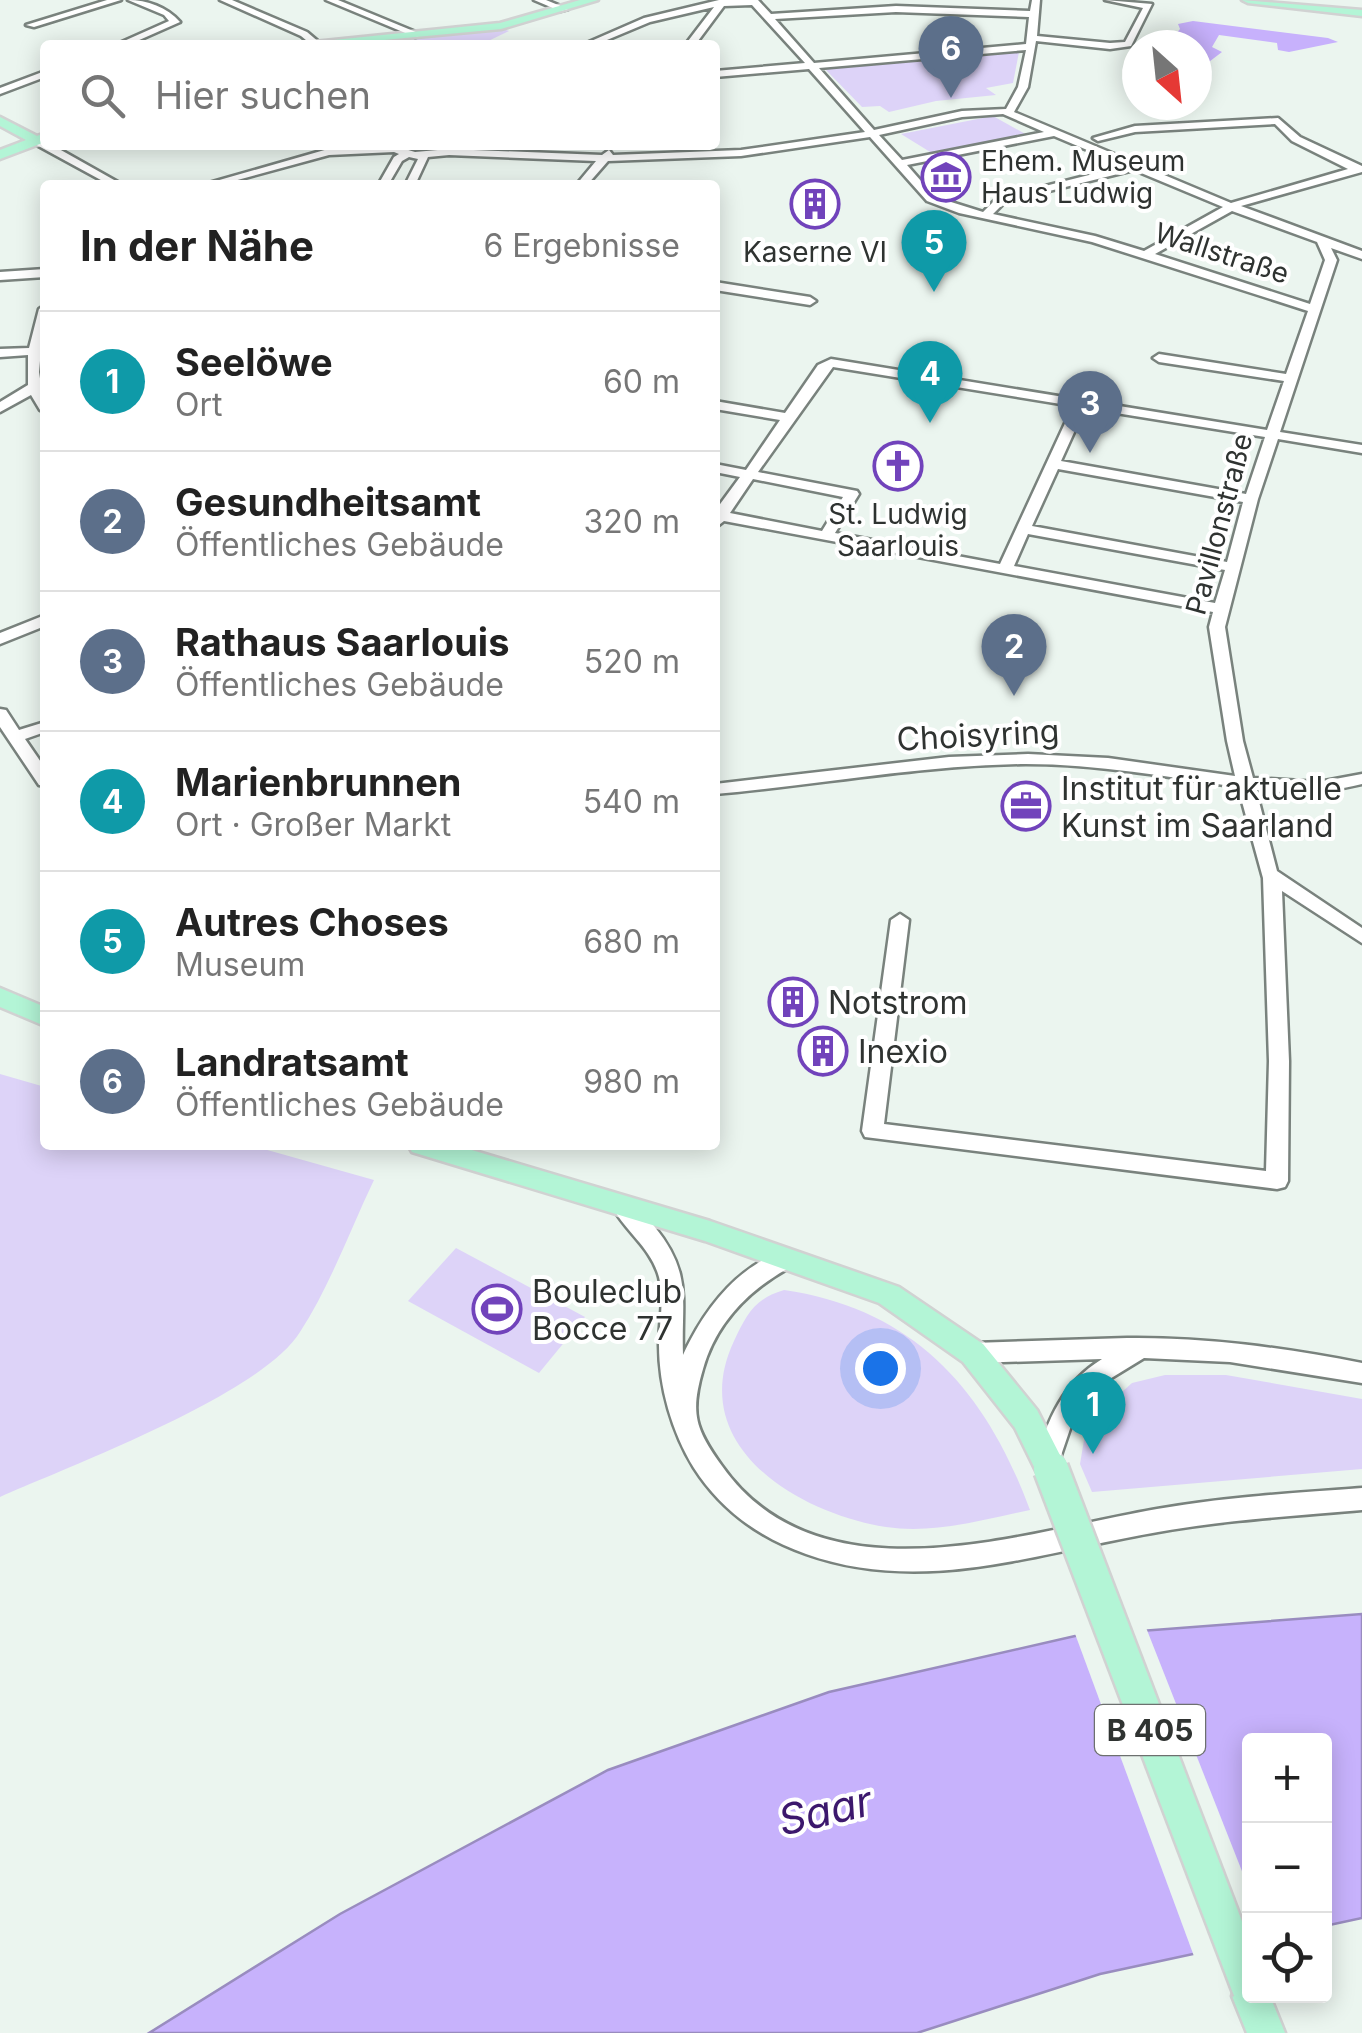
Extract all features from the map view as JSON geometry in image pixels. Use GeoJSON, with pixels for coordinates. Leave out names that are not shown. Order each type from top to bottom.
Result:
{"type":"FeatureCollection","features":[{"type":"Feature","properties":{"kind":"main road"},"geometry":{"type":"LineString","coordinates":[[349,40],[501,26],[592,0]]}},
{"type":"Feature","properties":{"kind":"main road"},"geometry":{"type":"LineString","coordinates":[[1248,0],[1362,13]]}},
{"type":"Feature","properties":{"kind":"main road"},"geometry":{"type":"LineString","coordinates":[[0,121],[40,139]]}},
{"type":"Feature","properties":{"kind":"main road"},"geometry":{"type":"LineString","coordinates":[[0,156],[40,139]]}},
{"type":"Feature","properties":{"kind":"main road"},"geometry":{"type":"LineString","coordinates":[[0,998],[40,1015]]}},
{"type":"Feature","properties":{"kind":"main road","name":"B 405"},"geometry":{"type":"LineString","coordinates":[[438,1150],[788,1258],[889,1296],[973,1353],[1026,1419],[1049,1465],[1242,1972]]}},
{"type":"Feature","properties":{"kind":"main road","name":"B 405"},"geometry":{"type":"LineString","coordinates":[[1254,2003],[1266,2033]]}},
{"type":"Feature","properties":{"kind":"street"},"geometry":{"type":"LineString","coordinates":[[31,25],[117,0]]}},
{"type":"Feature","properties":{"kind":"street"},"geometry":{"type":"LineString","coordinates":[[132,0],[167,13],[175,22],[132,40]]}},
{"type":"Feature","properties":{"kind":"street"},"geometry":{"type":"LineString","coordinates":[[224,0],[311,40]]}},
{"type":"Feature","properties":{"kind":"street"},"geometry":{"type":"LineString","coordinates":[[330,0],[418,34]]}},
{"type":"Feature","properties":{"kind":"street"},"geometry":{"type":"LineString","coordinates":[[538,0],[564,9]]}},
{"type":"Feature","properties":{"kind":"street"},"geometry":{"type":"LineString","coordinates":[[1012,109],[1028,66],[1036,0]]}},
{"type":"Feature","properties":{"kind":"street"},"geometry":{"type":"LineString","coordinates":[[720,74],[1031,43],[1128,44],[1149,6],[1109,0]]}},
{"type":"Feature","properties":{"kind":"street"},"geometry":{"type":"LineString","coordinates":[[694,40],[721,1]]}},
{"type":"Feature","properties":{"kind":"street"},"geometry":{"type":"LineString","coordinates":[[597,40],[636,21],[721,1],[754,1],[898,164],[1054,133]]}},
{"type":"Feature","properties":{"kind":"street"},"geometry":{"type":"LineString","coordinates":[[767,17],[910,9],[1033,14]]}},
{"type":"Feature","properties":{"kind":"street"},"geometry":{"type":"LineString","coordinates":[[0,90],[40,76]]}},
{"type":"Feature","properties":{"kind":"street"},"geometry":{"type":"LineString","coordinates":[[720,143],[753,142],[966,106],[1012,109],[1098,138],[1244,200],[1320,238],[1330,260],[1362,255]]}},
{"type":"Feature","properties":{"kind":"street"},"geometry":{"type":"LineString","coordinates":[[386,180],[399,150],[606,158],[752,152],[962,114],[1012,109],[1054,133],[1133,167],[1362,255]]}},
{"type":"Feature","properties":{"kind":"street"},"geometry":{"type":"LineString","coordinates":[[1098,138],[1135,129],[1278,122],[1296,138],[1360,169]]}},
{"type":"Feature","properties":{"kind":"street"},"geometry":{"type":"LineString","coordinates":[[59,150],[110,180]]}},
{"type":"Feature","properties":{"kind":"street"},"geometry":{"type":"LineString","coordinates":[[223,180],[317,150]]}},
{"type":"Feature","properties":{"kind":"street"},"geometry":{"type":"LineString","coordinates":[[586,180],[612,150]]}},
{"type":"Feature","properties":{"kind":"street"},"geometry":{"type":"LineString","coordinates":[[413,180],[429,151]]}},
{"type":"Feature","properties":{"kind":"street","name":"Wallstraße"},"geometry":{"type":"LineString","coordinates":[[898,164],[924,194],[940,204],[1067,232],[1313,309]]}},
{"type":"Feature","properties":{"kind":"street"},"geometry":{"type":"LineString","coordinates":[[986,215],[1001,200],[1133,167]]}},
{"type":"Feature","properties":{"kind":"street"},"geometry":{"type":"LineString","coordinates":[[1145,255],[1244,200],[1360,169]]}},
{"type":"Feature","properties":{"kind":"street","name":"Pavillonstraße"},"geometry":{"type":"LineString","coordinates":[[900,920],[874,1131],[1277,1181],[1279,1062],[1272,877],[1245,782],[1223,674],[1218,627],[1251,499],[1330,260]]}},
{"type":"Feature","properties":{"kind":"street"},"geometry":{"type":"LineString","coordinates":[[0,276],[40,273]]}},
{"type":"Feature","properties":{"kind":"street"},"geometry":{"type":"LineString","coordinates":[[720,287],[810,300]]}},
{"type":"Feature","properties":{"kind":"street"},"geometry":{"type":"LineString","coordinates":[[1,408],[39,398],[35,351],[40,330]]}},
{"type":"Feature","properties":{"kind":"street"},"geometry":{"type":"LineString","coordinates":[[0,353],[35,351]]}},
{"type":"Feature","properties":{"kind":"street"},"geometry":{"type":"LineString","coordinates":[[1158,358],[1290,378]]}},
{"type":"Feature","properties":{"kind":"street"},"geometry":{"type":"LineString","coordinates":[[720,514],[827,364],[1362,448]]}},
{"type":"Feature","properties":{"kind":"street"},"geometry":{"type":"LineString","coordinates":[[1006,567],[1082,403]]}},
{"type":"Feature","properties":{"kind":"street"},"geometry":{"type":"LineString","coordinates":[[720,405],[791,418]]}},
{"type":"Feature","properties":{"kind":"street"},"geometry":{"type":"LineString","coordinates":[[1052,464],[1251,499]]}},
{"type":"Feature","properties":{"kind":"street"},"geometry":{"type":"LineString","coordinates":[[720,469],[852,494],[826,536]]}},
{"type":"Feature","properties":{"kind":"street"},"geometry":{"type":"LineString","coordinates":[[720,518],[1220,608]]}},
{"type":"Feature","properties":{"kind":"street"},"geometry":{"type":"LineString","coordinates":[[1023,528],[1232,567]]}},
{"type":"Feature","properties":{"kind":"street"},"geometry":{"type":"LineString","coordinates":[[0,640],[40,622]]}},
{"type":"Feature","properties":{"kind":"street"},"geometry":{"type":"LineString","coordinates":[[0,714],[40,773]]}},
{"type":"Feature","properties":{"kind":"street"},"geometry":{"type":"LineString","coordinates":[[16,736],[40,729]]}},
{"type":"Feature","properties":{"kind":"street","name":"Choisyring"},"geometry":{"type":"LineString","coordinates":[[720,788],[966,760],[1025,759],[1084,760],[1245,782],[1329,788],[1362,779]]}},
{"type":"Feature","properties":{"kind":"street"},"geometry":{"type":"LineString","coordinates":[[1272,877],[1362,937]]}},
{"type":"Feature","properties":{"kind":"street"},"geometry":{"type":"LineString","coordinates":[[464,1150],[487,1165]]}},
{"type":"Feature","properties":{"kind":"street"},"geometry":{"type":"LineString","coordinates":[[624,1208],[646,1230],[664,1261],[673,1290],[671,1348],[684,1418],[703,1461],[730,1496],[771,1528],[834,1553],[920,1562],[1138,1523],[1362,1499]]}},
{"type":"Feature","properties":{"kind":"street"},"geometry":{"type":"LineString","coordinates":[[684,1418],[686,1384],[712,1320],[748,1279],[788,1258]]}},
{"type":"Feature","properties":{"kind":"street"},"geometry":{"type":"LineString","coordinates":[[1049,1465],[1071,1397],[1090,1378],[1147,1348]]}},
{"type":"Feature","properties":{"kind":"street"},"geometry":{"type":"LineString","coordinates":[[973,1353],[1041,1355],[1147,1348],[1205,1349],[1292,1359],[1362,1373]]}},
{"type":"Feature","properties":{"kind":"shaded area"},"geometry":{"type":"Polygon","coordinates":[[[1193,21],[1338,42],[1289,52],[1278,50],[1277,43],[1219,35],[1212,47],[1212,30],[1179,30],[1178,24],[1193,21]]]}},
{"type":"Feature","properties":{"kind":"shaded area"},"geometry":{"type":"Polygon","coordinates":[[[500,28],[509,31],[490,40],[391,40],[500,28]]]}},
{"type":"Feature","properties":{"kind":"shaded area"},"geometry":{"type":"Polygon","coordinates":[[[1212,47],[1222,52],[1212,60],[1212,47]]]}},
{"type":"Feature","properties":{"kind":"shaded area"},"geometry":{"type":"Polygon","coordinates":[[[1019,52],[1013,83],[986,88],[996,95],[936,101],[889,112],[880,106],[862,107],[824,68],[1019,52]]]}},
{"type":"Feature","properties":{"kind":"shaded area"},"geometry":{"type":"Polygon","coordinates":[[[993,116],[1029,136],[935,155],[901,134],[993,116]]]}},
{"type":"Feature","properties":{"kind":"shaded area"},"geometry":{"type":"Polygon","coordinates":[[[0,1074],[40,1086],[40,1150],[268,1150],[374,1180],[321,1296],[300,1332],[279,1356],[247,1379],[163,1426],[0,1497],[0,1074]]]}},
{"type":"Feature","properties":{"kind":"shaded area","name":"Bouleclub Bocce 77"},"geometry":{"type":"Polygon","coordinates":[[[456,1248],[585,1317],[539,1373],[408,1301],[456,1248]]]}},
{"type":"Feature","properties":{"kind":"shaded area"},"geometry":{"type":"Polygon","coordinates":[[[784,1290],[830,1300],[872,1316],[940,1362],[991,1428],[1030,1510],[940,1527],[886,1527],[818,1507],[758,1468],[737,1442],[725,1412],[723,1378],[734,1341],[748,1315],[765,1298],[784,1290]]]}},
{"type":"Feature","properties":{"kind":"shaded area"},"geometry":{"type":"Polygon","coordinates":[[[1165,1375],[1226,1375],[1362,1399],[1362,1469],[1092,1492],[1080,1464],[1085,1434],[1103,1409],[1132,1383],[1165,1375]]]}},
{"type":"Feature","properties":{"kind":"water","name":"Saar"},"geometry":{"type":"Polygon","coordinates":[[[1362,1614],[1362,1918],[1332,1924],[1332,1733],[1242,1733],[1242,1944],[1100,1974],[917,2033],[149,2033],[340,1914],[608,1770],[829,1692],[1075,1636],[1362,1614]]]}},
{"type":"Feature","properties":{"kind":"pier"},"geometry":{"type":"Polygon","coordinates":[[[1145,1625],[1242,1871],[1242,1949],[1195,1959],[1074,1631],[1145,1625]]]}},
{"type":"Feature","properties":{"kind":"place","name":"Landratsamt"},"geometry":{"type":"Point","coordinates":[951,98]}},
{"type":"Feature","properties":{"kind":"place","name":"Ehem. Museum Haus Ludwig"},"geometry":{"type":"Point","coordinates":[946,177]}},
{"type":"Feature","properties":{"kind":"place","name":"Kaserne VI"},"geometry":{"type":"Point","coordinates":[815,204]}},
{"type":"Feature","properties":{"kind":"place","name":"Autres Choses"},"geometry":{"type":"Point","coordinates":[934,292]}},
{"type":"Feature","properties":{"kind":"place","name":"Marienbrunnen"},"geometry":{"type":"Point","coordinates":[930,423]}},
{"type":"Feature","properties":{"kind":"place","name":"Rathaus Saarlouis"},"geometry":{"type":"Point","coordinates":[1090,453]}},
{"type":"Feature","properties":{"kind":"place","name":"St. Ludwig Saarlouis"},"geometry":{"type":"Point","coordinates":[898,466]}},
{"type":"Feature","properties":{"kind":"place","name":"Gesundheitsamt"},"geometry":{"type":"Point","coordinates":[1014,696]}},
{"type":"Feature","properties":{"kind":"place","name":"Institut für aktuelle Kunst im Saarland"},"geometry":{"type":"Point","coordinates":[1026,806]}},
{"type":"Feature","properties":{"kind":"place","name":"Notstrom"},"geometry":{"type":"Point","coordinates":[793,1002]}},
{"type":"Feature","properties":{"kind":"place","name":"Inexio"},"geometry":{"type":"Point","coordinates":[823,1051]}},
{"type":"Feature","properties":{"kind":"place","name":"Bouleclub Bocce 77"},"geometry":{"type":"Point","coordinates":[497,1309]}},
{"type":"Feature","properties":{"kind":"place","name":"Seelöwe"},"geometry":{"type":"Point","coordinates":[1093,1454]}}]}
